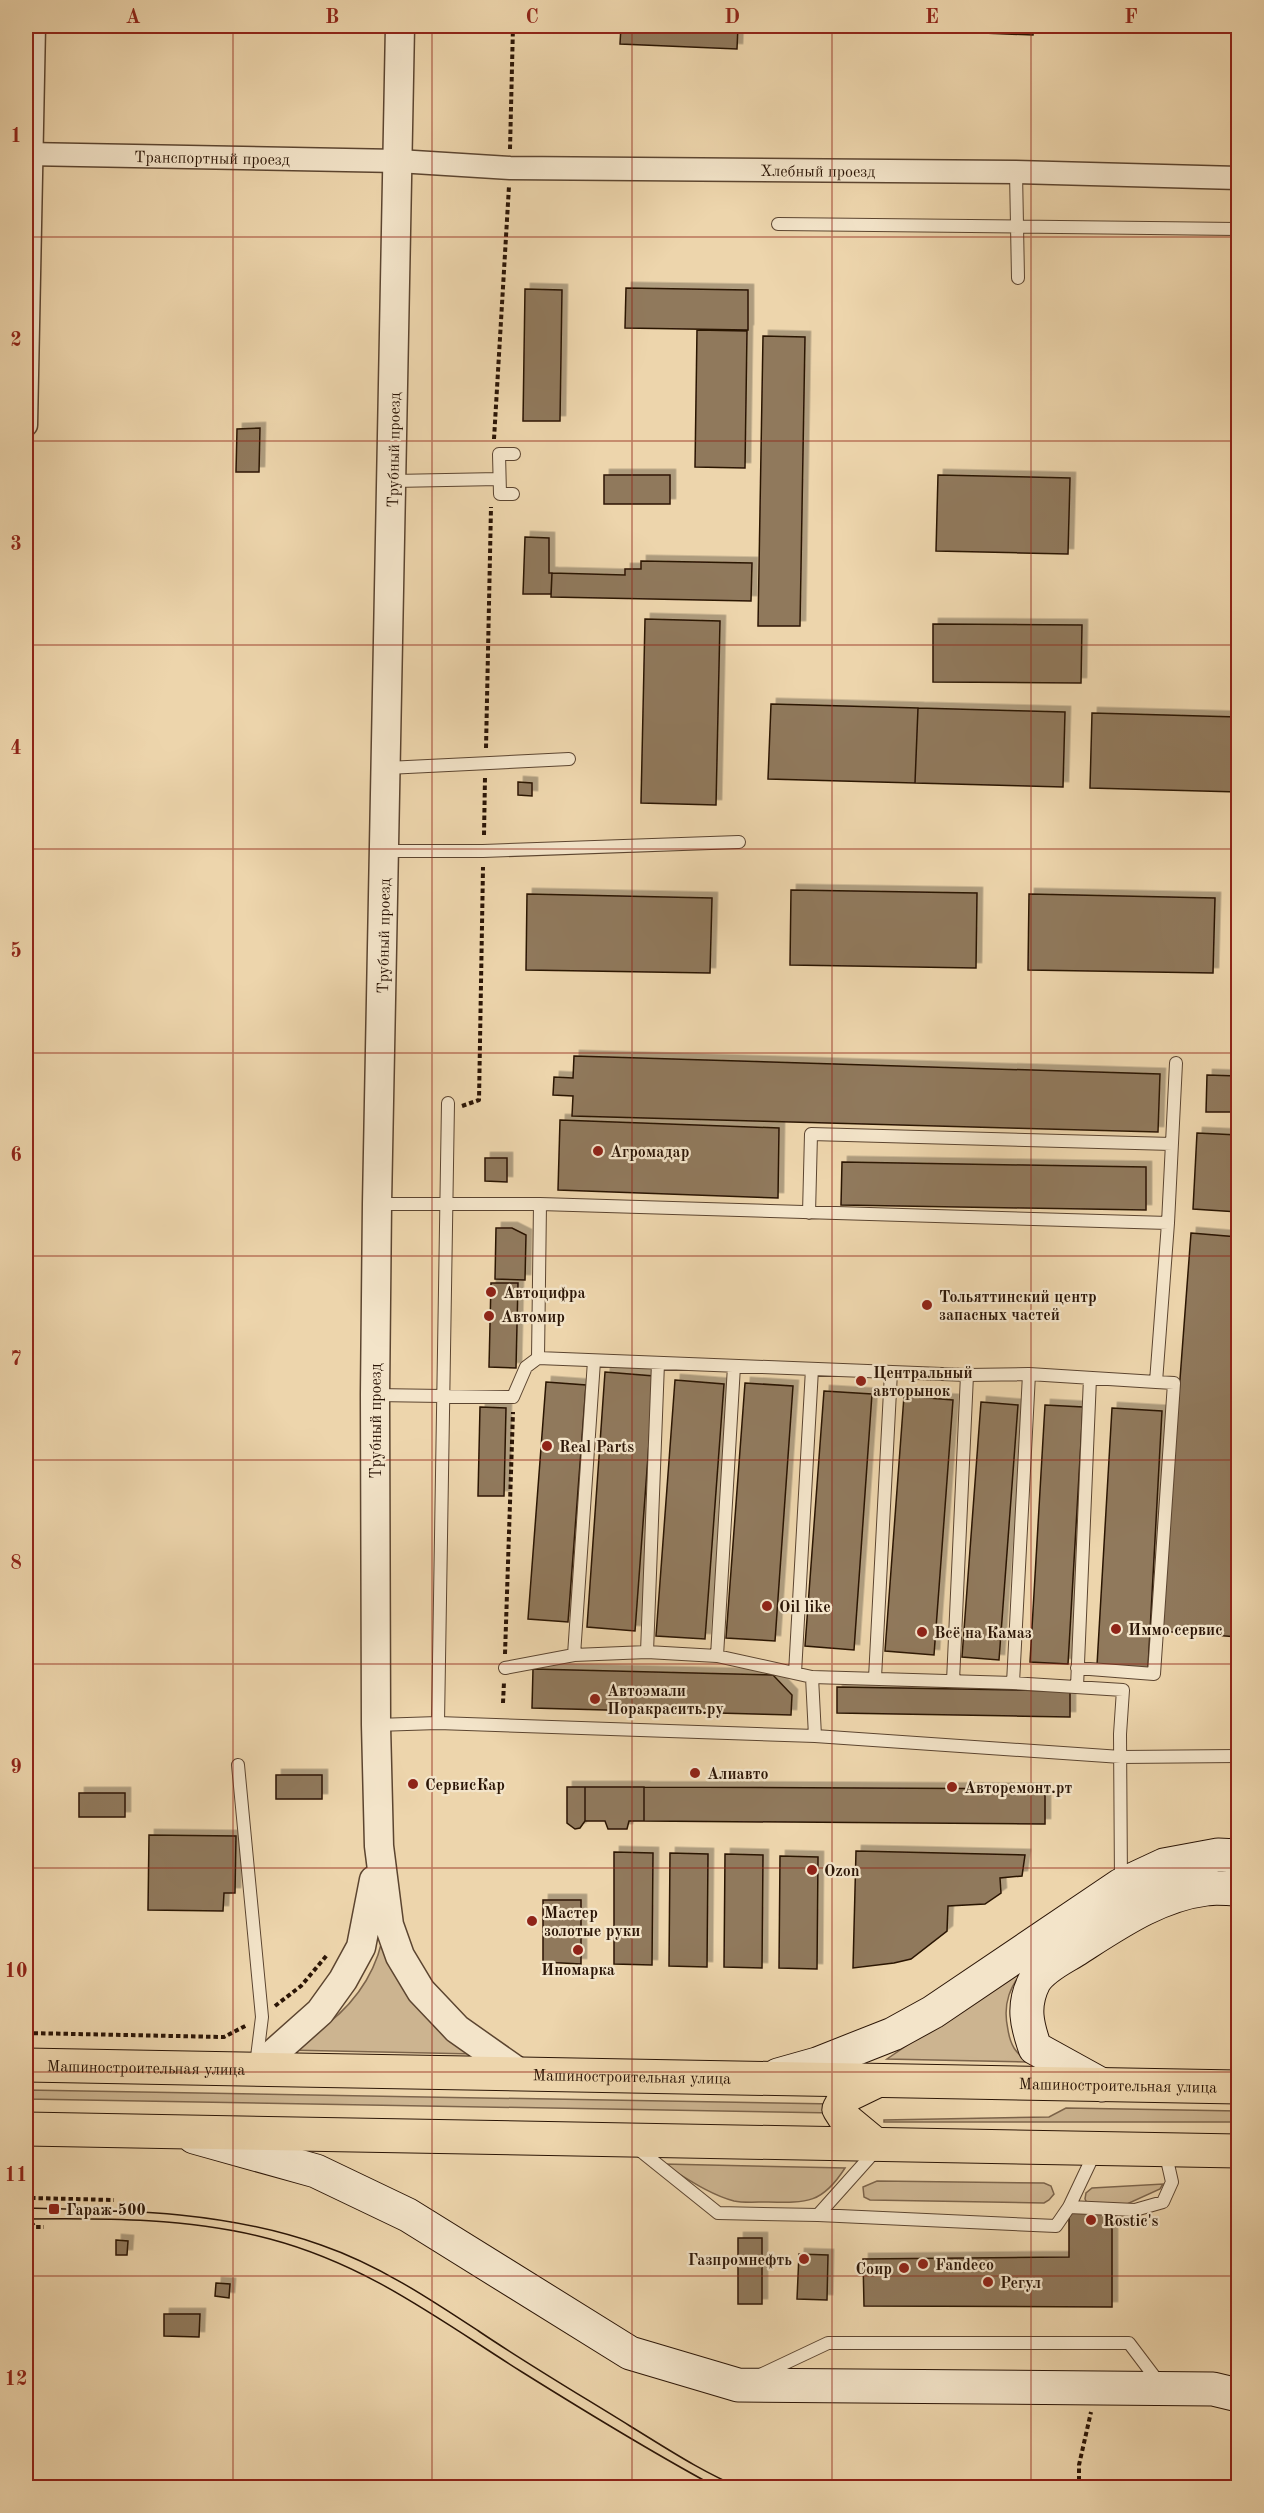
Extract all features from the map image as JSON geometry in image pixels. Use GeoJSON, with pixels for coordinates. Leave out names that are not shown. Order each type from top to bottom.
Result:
{"type":"FeatureCollection","features":[{"type":"Feature","properties":{"kind":"main road"},"geometry":{"type":"LineString","coordinates":[[764,2078],[817,2064],[893,2034],[933,2012],[1121,1885],[1164,1865],[1218,1855],[1239,1856]]}},
{"type":"Feature","properties":{"kind":"main road"},"geometry":{"type":"LineString","coordinates":[[1102,2085],[1035,2048],[1026,2023],[1028,2001],[1035,1980],[1047,1968],[1129,1915],[1168,1899],[1207,1888],[1239,1889]]}},
{"type":"Feature","properties":{"kind":"main road","name":"Машиностроительная улица"},"geometry":{"type":"LineString","coordinates":[[26,2065],[1239,2087]]}},
{"type":"Feature","properties":{"kind":"main road"},"geometry":{"type":"LineString","coordinates":[[877,2081],[846,2096],[840,2109],[846,2120],[878,2144]]}},
{"type":"Feature","properties":{"kind":"main road"},"geometry":{"type":"LineString","coordinates":[[29,2137],[172,2131],[1239,2151]]}},
{"type":"Feature","properties":{"kind":"main road"},"geometry":{"type":"LineString","coordinates":[[172,2131],[316,2171],[408,2215],[630,2353],[738,2385],[1213,2389],[1239,2395]]}},
{"type":"Feature","properties":{"kind":"street"},"geometry":{"type":"LineString","coordinates":[[26,425],[28,154],[34,26]]}},
{"type":"Feature","properties":{"kind":"street","name":"Трубный проезд"},"geometry":{"type":"LineString","coordinates":[[379,1846],[376,1725],[377,1204],[393,481],[400,26]]}},
{"type":"Feature","properties":{"kind":"street","name":"Транспортный проезд"},"geometry":{"type":"LineString","coordinates":[[28,154],[398,161]]}},
{"type":"Feature","properties":{"kind":"street","name":"Хлебный проезд"},"geometry":{"type":"LineString","coordinates":[[398,161],[510,168],[1016,172],[1239,178]]}},
{"type":"Feature","properties":{"kind":"street"},"geometry":{"type":"LineString","coordinates":[[256,2069],[320,2012],[343,1980],[361,1947],[368,1919],[379,1846]]}},
{"type":"Feature","properties":{"kind":"street"},"geometry":{"type":"LineString","coordinates":[[379,1846],[389,1925],[400,1956],[421,1991],[457,2029],[520,2074]]}},
{"type":"Feature","properties":{"kind":"lane"},"geometry":{"type":"LineString","coordinates":[[1016,172],[1018,278]]}},
{"type":"Feature","properties":{"kind":"lane"},"geometry":{"type":"LineString","coordinates":[[778,224],[1239,230]]}},
{"type":"Feature","properties":{"kind":"lane"},"geometry":{"type":"LineString","coordinates":[[513,494],[500,494],[495,479],[499,454],[514,454]]}},
{"type":"Feature","properties":{"kind":"lane"},"geometry":{"type":"LineString","coordinates":[[393,481],[495,479]]}},
{"type":"Feature","properties":{"kind":"lane"},"geometry":{"type":"LineString","coordinates":[[387,768],[569,759]]}},
{"type":"Feature","properties":{"kind":"lane"},"geometry":{"type":"LineString","coordinates":[[385,851],[483,851],[739,842]]}},
{"type":"Feature","properties":{"kind":"lane"},"geometry":{"type":"LineString","coordinates":[[1156,1382],[1168,1223],[1176,1063]]}},
{"type":"Feature","properties":{"kind":"lane"},"geometry":{"type":"LineString","coordinates":[[438,1723],[448,1107]]}},
{"type":"Feature","properties":{"kind":"lane"},"geometry":{"type":"LineString","coordinates":[[809,1212],[811,1134],[1172,1144]]}},
{"type":"Feature","properties":{"kind":"lane"},"geometry":{"type":"LineString","coordinates":[[377,1204],[540,1204],[1168,1223]]}},
{"type":"Feature","properties":{"kind":"lane"},"geometry":{"type":"LineString","coordinates":[[538,1358],[540,1204]]}},
{"type":"Feature","properties":{"kind":"lane"},"geometry":{"type":"LineString","coordinates":[[375,1395],[513,1397],[526,1367],[538,1358],[967,1375],[1029,1374],[1174,1383],[1154,1674],[1077,1668]]}},
{"type":"Feature","properties":{"kind":"lane"},"geometry":{"type":"LineString","coordinates":[[574,1655],[594,1362]]}},
{"type":"Feature","properties":{"kind":"lane"},"geometry":{"type":"LineString","coordinates":[[647,1652],[658,1363]]}},
{"type":"Feature","properties":{"kind":"lane"},"geometry":{"type":"LineString","coordinates":[[717,1656],[734,1366]]}},
{"type":"Feature","properties":{"kind":"lane"},"geometry":{"type":"LineString","coordinates":[[795,1673],[812,1369]]}},
{"type":"Feature","properties":{"kind":"lane"},"geometry":{"type":"LineString","coordinates":[[875,1678],[891,1372]]}},
{"type":"Feature","properties":{"kind":"lane"},"geometry":{"type":"LineString","coordinates":[[1013,1683],[1029,1374]]}},
{"type":"Feature","properties":{"kind":"lane"},"geometry":{"type":"LineString","coordinates":[[953,1681],[967,1375]]}},
{"type":"Feature","properties":{"kind":"lane"},"geometry":{"type":"LineString","coordinates":[[1077,1687],[1090,1378]]}},
{"type":"Feature","properties":{"kind":"lane"},"geometry":{"type":"LineString","coordinates":[[505,1668],[574,1655],[647,1652],[717,1656],[812,1677],[1013,1683],[1123,1690],[1120,1734],[1121,1885]]}},
{"type":"Feature","properties":{"kind":"lane"},"geometry":{"type":"LineString","coordinates":[[812,1677],[815,1736]]}},
{"type":"Feature","properties":{"kind":"lane"},"geometry":{"type":"LineString","coordinates":[[376,1725],[438,1723],[815,1736],[1121,1757],[1239,1756]]}},
{"type":"Feature","properties":{"kind":"lane"},"geometry":{"type":"LineString","coordinates":[[238,1765],[262,2017],[256,2069]]}},
{"type":"Feature","properties":{"kind":"lane"},"geometry":{"type":"LineString","coordinates":[[626,2140],[718,2213],[818,2215],[1056,2226],[1069,2207],[1096,2148]]}},
{"type":"Feature","properties":{"kind":"lane"},"geometry":{"type":"LineString","coordinates":[[818,2215],[878,2144]]}},
{"type":"Feature","properties":{"kind":"lane"},"geometry":{"type":"LineString","coordinates":[[1069,2207],[1135,2210],[1163,2202],[1172,2182],[1164,2149]]}},
{"type":"Feature","properties":{"kind":"lane"},"geometry":{"type":"LineString","coordinates":[[738,2385],[828,2343],[1129,2343],[1164,2389]]}},
{"type":"Feature","properties":{"kind":"path"},"geometry":{"type":"LineString","coordinates":[[448,1107],[478,1100],[483,851],[495,479],[510,168],[513,26]]}},
{"type":"Feature","properties":{"kind":"path"},"geometry":{"type":"LineString","coordinates":[[503,1703],[513,1397]]}},
{"type":"Feature","properties":{"kind":"path"},"geometry":{"type":"LineString","coordinates":[[29,2137],[32,2199],[28,2223],[44,2227]]}},
{"type":"Feature","properties":{"kind":"path"},"geometry":{"type":"LineString","coordinates":[[32,2199],[114,2200]]}},
{"type":"Feature","properties":{"kind":"path"},"geometry":{"type":"LineString","coordinates":[[1079,2487],[1079,2465],[1091,2415],[1092,2388]]}},
{"type":"Feature","properties":{"kind":"shaded area"},"geometry":{"type":"Polygon","coordinates":[[[382,1941],[475,2054],[286,2050],[319,2030],[347,2006],[368,1976],[382,1941]]]}},
{"type":"Feature","properties":{"kind":"shaded area"},"geometry":{"type":"Polygon","coordinates":[[[1027,1963],[1028,1965],[1016,1980],[1009,1995],[1006,2020],[1012,2044],[1027,2062],[887,2059],[1027,1963]]]}},
{"type":"Feature","properties":{"kind":"shaded area"},"geometry":{"type":"Polygon","coordinates":[[[26,2090],[834,2104],[834,2113],[26,2099],[26,2090]]]}},
{"type":"Feature","properties":{"kind":"shaded area"},"geometry":{"type":"Polygon","coordinates":[[[1066,2108],[1238,2111],[1238,2122],[884,2122],[884,2120],[1049,2117],[1066,2108]]]}},
{"type":"Feature","properties":{"kind":"shaded area"},"geometry":{"type":"Polygon","coordinates":[[[663,2164],[845,2168],[829,2189],[812,2199],[792,2202],[745,2202],[734,2201],[715,2194],[663,2164]]]}},
{"type":"Feature","properties":{"kind":"shaded area"},"geometry":{"type":"Polygon","coordinates":[[[877,2181],[1044,2183],[1051,2186],[1054,2194],[1044,2203],[870,2200],[864,2197],[863,2187],[877,2181]]]}},
{"type":"Feature","properties":{"kind":"shaded area"},"geometry":{"type":"Polygon","coordinates":[[[1163,2184],[1160,2189],[1127,2204],[1087,2203],[1085,2199],[1086,2193],[1092,2188],[1163,2184]]]}},
{"type":"Feature","properties":{"kind":"building"},"geometry":{"type":"Polygon","coordinates":[[[621,26],[738,26],[737,49],[620,44],[621,26]]]}},
{"type":"Feature","properties":{"kind":"building"},"geometry":{"type":"Polygon","coordinates":[[[888,26],[1034,26],[1033,35],[888,29],[888,26]]]}},
{"type":"Feature","properties":{"kind":"building"},"geometry":{"type":"Polygon","coordinates":[[[626,288],[748,290],[748,330],[625,328],[626,288]]]}},
{"type":"Feature","properties":{"kind":"building"},"geometry":{"type":"Polygon","coordinates":[[[525,289],[562,290],[560,421],[523,421],[525,289]]]}},
{"type":"Feature","properties":{"kind":"building"},"geometry":{"type":"Polygon","coordinates":[[[697,330],[747,331],[745,468],[695,467],[697,330]]]}},
{"type":"Feature","properties":{"kind":"building"},"geometry":{"type":"Polygon","coordinates":[[[763,336],[805,337],[800,626],[758,626],[763,336]]]}},
{"type":"Feature","properties":{"kind":"building"},"geometry":{"type":"Polygon","coordinates":[[[260,428],[259,472],[236,472],[237,429],[260,428]]]}},
{"type":"Feature","properties":{"kind":"building"},"geometry":{"type":"Polygon","coordinates":[[[604,475],[670,475],[670,504],[604,504],[604,475]]]}},
{"type":"Feature","properties":{"kind":"building"},"geometry":{"type":"Polygon","coordinates":[[[938,475],[1070,478],[1068,554],[936,551],[938,475]]]}},
{"type":"Feature","properties":{"kind":"building"},"geometry":{"type":"Polygon","coordinates":[[[525,537],[549,538],[551,594],[523,594],[525,537]]]}},
{"type":"Feature","properties":{"kind":"building"},"geometry":{"type":"Polygon","coordinates":[[[641,561],[752,563],[751,601],[551,597],[552,573],[625,575],[625,569],[641,569],[641,561]]]}},
{"type":"Feature","properties":{"kind":"building"},"geometry":{"type":"Polygon","coordinates":[[[645,619],[720,621],[716,805],[641,803],[645,619]]]}},
{"type":"Feature","properties":{"kind":"building"},"geometry":{"type":"Polygon","coordinates":[[[933,624],[1082,625],[1081,683],[933,682],[933,624]]]}},
{"type":"Feature","properties":{"kind":"building"},"geometry":{"type":"Polygon","coordinates":[[[771,704],[918,708],[915,783],[768,779],[771,704]]]}},
{"type":"Feature","properties":{"kind":"building"},"geometry":{"type":"Polygon","coordinates":[[[918,708],[1065,712],[1063,787],[915,783],[918,708]]]}},
{"type":"Feature","properties":{"kind":"building"},"geometry":{"type":"Polygon","coordinates":[[[1092,713],[1238,717],[1238,792],[1090,788],[1092,713]]]}},
{"type":"Feature","properties":{"kind":"building"},"geometry":{"type":"Polygon","coordinates":[[[518,782],[532,783],[532,796],[518,795],[518,782]]]}},
{"type":"Feature","properties":{"kind":"building"},"geometry":{"type":"Polygon","coordinates":[[[791,890],[977,893],[976,968],[790,965],[791,890]]]}},
{"type":"Feature","properties":{"kind":"building"},"geometry":{"type":"Polygon","coordinates":[[[527,894],[712,898],[710,973],[526,970],[527,894]]]}},
{"type":"Feature","properties":{"kind":"building"},"geometry":{"type":"Polygon","coordinates":[[[1029,894],[1215,898],[1213,973],[1028,970],[1029,894]]]}},
{"type":"Feature","properties":{"kind":"building"},"geometry":{"type":"Polygon","coordinates":[[[574,1056],[1160,1074],[1158,1132],[572,1116],[573,1096],[553,1095],[554,1077],[573,1078],[574,1056]]]}},
{"type":"Feature","properties":{"kind":"building"},"geometry":{"type":"Polygon","coordinates":[[[1207,1075],[1238,1076],[1238,1112],[1206,1112],[1207,1075]]]}},
{"type":"Feature","properties":{"kind":"building"},"geometry":{"type":"Polygon","coordinates":[[[560,1120],[779,1128],[778,1198],[558,1190],[560,1120]]]}},
{"type":"Feature","properties":{"kind":"building"},"geometry":{"type":"Polygon","coordinates":[[[1197,1133],[1238,1135],[1238,1212],[1193,1209],[1197,1133]]]}},
{"type":"Feature","properties":{"kind":"building"},"geometry":{"type":"Polygon","coordinates":[[[485,1158],[507,1158],[507,1182],[485,1181],[485,1158]]]}},
{"type":"Feature","properties":{"kind":"building"},"geometry":{"type":"Polygon","coordinates":[[[842,1162],[1146,1167],[1146,1210],[841,1205],[842,1162]]]}},
{"type":"Feature","properties":{"kind":"building"},"geometry":{"type":"Polygon","coordinates":[[[496,1228],[512,1228],[526,1235],[525,1280],[495,1279],[496,1228]]]}},
{"type":"Feature","properties":{"kind":"building"},"geometry":{"type":"Polygon","coordinates":[[[1191,1233],[1238,1237],[1238,1637],[1161,1631],[1191,1233]]]}},
{"type":"Feature","properties":{"kind":"building"},"geometry":{"type":"Polygon","coordinates":[[[491,1283],[518,1283],[516,1368],[489,1367],[491,1283]]]}},
{"type":"Feature","properties":{"kind":"building"},"geometry":{"type":"Polygon","coordinates":[[[605,1372],[654,1376],[635,1631],[587,1627],[605,1372]]]}},
{"type":"Feature","properties":{"kind":"building"},"geometry":{"type":"Polygon","coordinates":[[[675,1380],[724,1384],[705,1639],[656,1636],[675,1380]]]}},
{"type":"Feature","properties":{"kind":"building"},"geometry":{"type":"Polygon","coordinates":[[[546,1382],[586,1385],[568,1622],[528,1619],[546,1382]]]}},
{"type":"Feature","properties":{"kind":"building"},"geometry":{"type":"Polygon","coordinates":[[[745,1383],[793,1386],[775,1641],[726,1638],[745,1383]]]}},
{"type":"Feature","properties":{"kind":"building"},"geometry":{"type":"Polygon","coordinates":[[[824,1391],[872,1394],[854,1650],[805,1646],[824,1391]]]}},
{"type":"Feature","properties":{"kind":"building"},"geometry":{"type":"Polygon","coordinates":[[[904,1396],[953,1400],[934,1655],[885,1651],[904,1396]]]}},
{"type":"Feature","properties":{"kind":"building"},"geometry":{"type":"Polygon","coordinates":[[[981,1402],[1018,1405],[999,1660],[962,1657],[981,1402]]]}},
{"type":"Feature","properties":{"kind":"building"},"geometry":{"type":"Polygon","coordinates":[[[1045,1405],[1083,1407],[1068,1664],[1030,1662],[1045,1405]]]}},
{"type":"Feature","properties":{"kind":"building"},"geometry":{"type":"Polygon","coordinates":[[[480,1407],[506,1408],[504,1496],[478,1496],[480,1407]]]}},
{"type":"Feature","properties":{"kind":"building"},"geometry":{"type":"Polygon","coordinates":[[[1112,1408],[1162,1411],[1148,1668],[1097,1665],[1112,1408]]]}},
{"type":"Feature","properties":{"kind":"building"},"geometry":{"type":"Polygon","coordinates":[[[533,1669],[773,1675],[792,1695],[791,1715],[532,1708],[533,1669]]]}},
{"type":"Feature","properties":{"kind":"building"},"geometry":{"type":"Polygon","coordinates":[[[837,1687],[1070,1691],[1070,1717],[837,1713],[837,1687]]]}},
{"type":"Feature","properties":{"kind":"building"},"geometry":{"type":"Polygon","coordinates":[[[276,1775],[322,1775],[322,1799],[276,1799],[276,1775]]]}},
{"type":"Feature","properties":{"kind":"building"},"geometry":{"type":"Polygon","coordinates":[[[567,1787],[585,1787],[585,1821],[580,1828],[575,1829],[567,1823],[567,1787]]]}},
{"type":"Feature","properties":{"kind":"building"},"geometry":{"type":"Polygon","coordinates":[[[585,1787],[644,1787],[644,1821],[629,1821],[627,1829],[608,1829],[605,1821],[585,1821],[585,1787]]]}},
{"type":"Feature","properties":{"kind":"building"},"geometry":{"type":"Polygon","coordinates":[[[644,1787],[1045,1789],[1045,1824],[644,1821],[644,1787]]]}},
{"type":"Feature","properties":{"kind":"building"},"geometry":{"type":"Polygon","coordinates":[[[79,1793],[125,1793],[125,1817],[79,1817],[79,1793]]]}},
{"type":"Feature","properties":{"kind":"building"},"geometry":{"type":"Polygon","coordinates":[[[149,1835],[236,1836],[235,1893],[224,1893],[223,1911],[148,1910],[149,1835]]]}},
{"type":"Feature","properties":{"kind":"building"},"geometry":{"type":"Polygon","coordinates":[[[856,1851],[1025,1855],[1022,1876],[1000,1878],[1001,1893],[985,1904],[948,1906],[947,1931],[911,1959],[853,1968],[856,1851]]]}},
{"type":"Feature","properties":{"kind":"building"},"geometry":{"type":"Polygon","coordinates":[[[614,1852],[653,1853],[652,1965],[614,1964],[614,1852]]]}},
{"type":"Feature","properties":{"kind":"building"},"geometry":{"type":"Polygon","coordinates":[[[670,1853],[708,1854],[707,1967],[669,1966],[670,1853]]]}},
{"type":"Feature","properties":{"kind":"building"},"geometry":{"type":"Polygon","coordinates":[[[725,1854],[763,1855],[762,1968],[724,1967],[725,1854]]]}},
{"type":"Feature","properties":{"kind":"building"},"geometry":{"type":"Polygon","coordinates":[[[780,1856],[818,1857],[817,1969],[779,1968],[780,1856]]]}},
{"type":"Feature","properties":{"kind":"building"},"geometry":{"type":"Polygon","coordinates":[[[543,1900],[581,1900],[581,1964],[543,1962],[543,1900]]]}},
{"type":"Feature","properties":{"kind":"building","name":"Регул"},"geometry":{"type":"Polygon","coordinates":[[[1069,2212],[1112,2212],[1112,2307],[864,2306],[863,2259],[1069,2257],[1069,2212]]]}},
{"type":"Feature","properties":{"kind":"building"},"geometry":{"type":"Polygon","coordinates":[[[738,2238],[762,2238],[762,2304],[738,2304],[738,2238]]]}},
{"type":"Feature","properties":{"kind":"building"},"geometry":{"type":"Polygon","coordinates":[[[116,2240],[128,2241],[127,2255],[116,2255],[116,2240]]]}},
{"type":"Feature","properties":{"kind":"building"},"geometry":{"type":"Polygon","coordinates":[[[799,2254],[828,2255],[827,2300],[797,2299],[799,2254]]]}},
{"type":"Feature","properties":{"kind":"building"},"geometry":{"type":"Polygon","coordinates":[[[216,2283],[230,2284],[229,2298],[215,2296],[216,2283]]]}},
{"type":"Feature","properties":{"kind":"building"},"geometry":{"type":"Polygon","coordinates":[[[164,2314],[200,2314],[199,2337],[164,2336],[164,2314]]]}},
{"type":"Feature","properties":{"kind":"tram line"},"geometry":{"type":"LineString","coordinates":[[26,2208],[175,2214],[212,2219],[285,2234],[342,2253],[404,2284],[671,2451],[712,2475],[741,2488]]}},
{"type":"Feature","properties":{"kind":"tram line"},"geometry":{"type":"LineString","coordinates":[[26,2219],[118,2219],[180,2223],[240,2232],[306,2250],[339,2263],[401,2295],[594,2417],[718,2488]]}},
{"type":"Feature","properties":{"kind":"place","name":"Агромадар"},"geometry":{"type":"Point","coordinates":[598,1151]}},
{"type":"Feature","properties":{"kind":"place","name":"Автоцифра"},"geometry":{"type":"Point","coordinates":[491,1292]}},
{"type":"Feature","properties":{"kind":"place","name":"Тольяттинский центр запасных частей"},"geometry":{"type":"Point","coordinates":[927,1305]}},
{"type":"Feature","properties":{"kind":"place","name":"Автомир"},"geometry":{"type":"Point","coordinates":[489,1316]}},
{"type":"Feature","properties":{"kind":"place","name":"Центральный авторынок"},"geometry":{"type":"Point","coordinates":[861,1381]}},
{"type":"Feature","properties":{"kind":"place","name":"Real Parts"},"geometry":{"type":"Point","coordinates":[547,1446]}},
{"type":"Feature","properties":{"kind":"place","name":"Oil like"},"geometry":{"type":"Point","coordinates":[767,1606]}},
{"type":"Feature","properties":{"kind":"place","name":"Иммо сервис"},"geometry":{"type":"Point","coordinates":[1116,1629]}},
{"type":"Feature","properties":{"kind":"place","name":"Всё на Камаз"},"geometry":{"type":"Point","coordinates":[922,1632]}},
{"type":"Feature","properties":{"kind":"place","name":"Автоэмали Поракрасить.ру"},"geometry":{"type":"Point","coordinates":[595,1699]}},
{"type":"Feature","properties":{"kind":"place","name":"Алиавто"},"geometry":{"type":"Point","coordinates":[695,1773]}},
{"type":"Feature","properties":{"kind":"place","name":"СервисКар"},"geometry":{"type":"Point","coordinates":[413,1784]}},
{"type":"Feature","properties":{"kind":"place","name":"Авторемонт.рт"},"geometry":{"type":"Point","coordinates":[952,1787]}},
{"type":"Feature","properties":{"kind":"place","name":"Ozon"},"geometry":{"type":"Point","coordinates":[812,1870]}},
{"type":"Feature","properties":{"kind":"place","name":"Мастер золотые руки"},"geometry":{"type":"Point","coordinates":[532,1921]}},
{"type":"Feature","properties":{"kind":"place","name":"Иномарка"},"geometry":{"type":"Point","coordinates":[578,1950]}},
{"type":"Feature","properties":{"kind":"place","name":"Гараж-500"},"geometry":{"type":"Point","coordinates":[54,2209]}},
{"type":"Feature","properties":{"kind":"place","name":"Rostic's"},"geometry":{"type":"Point","coordinates":[1091,2220]}},
{"type":"Feature","properties":{"kind":"place","name":"Газпромнефть"},"geometry":{"type":"Point","coordinates":[804,2259]}},
{"type":"Feature","properties":{"kind":"place","name":"Fandeco"},"geometry":{"type":"Point","coordinates":[923,2264]}},
{"type":"Feature","properties":{"kind":"place","name":"Соир"},"geometry":{"type":"Point","coordinates":[904,2268]}},
{"type":"Feature","properties":{"kind":"place","name":"Регул"},"geometry":{"type":"Point","coordinates":[988,2282]}}]}
